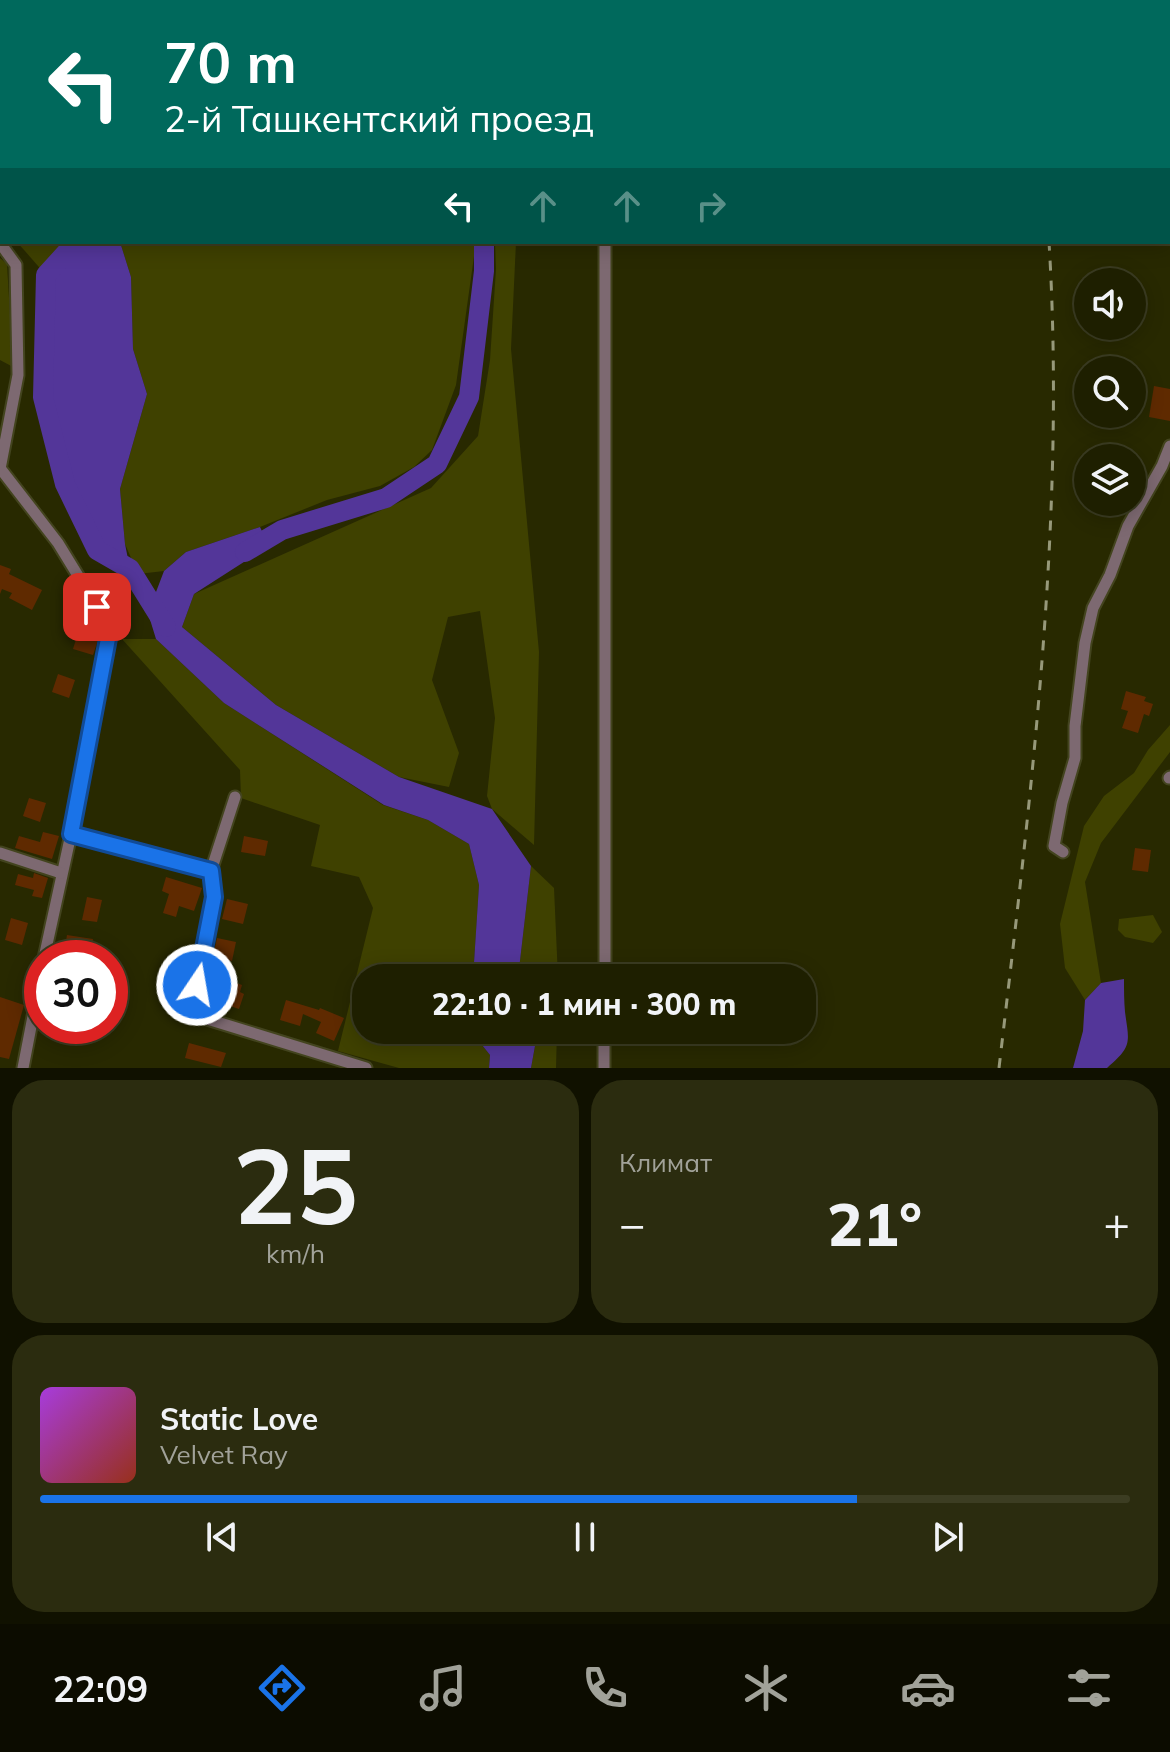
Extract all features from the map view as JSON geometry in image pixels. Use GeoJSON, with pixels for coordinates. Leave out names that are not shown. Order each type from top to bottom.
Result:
{"type":"FeatureCollection","features":[{"type":"Feature","properties":{"kind":"street"},"geometry":{"type":"LineString","coordinates":[[1,244],[16,265],[18,375],[0,468],[58,543],[110,628],[48,940]]}},
{"type":"Feature","properties":{"kind":"street"},"geometry":{"type":"LineString","coordinates":[[605,244],[605,964]]}},
{"type":"Feature","properties":{"kind":"street"},"geometry":{"type":"LineString","coordinates":[[1063,852],[1054,846],[1075,758],[1075,726],[1085,643],[1093,608],[1110,575],[1128,526],[1170,446]]}},
{"type":"Feature","properties":{"kind":"street"},"geometry":{"type":"LineString","coordinates":[[235,797],[211,871],[214,897],[191,1014],[366,1068]]}},
{"type":"Feature","properties":{"kind":"street"},"geometry":{"type":"LineString","coordinates":[[71,834],[211,871]]}},
{"type":"Feature","properties":{"kind":"street"},"geometry":{"type":"LineString","coordinates":[[0,853],[61,873]]}},
{"type":"Feature","properties":{"kind":"street"},"geometry":{"type":"LineString","coordinates":[[23,1068],[28,1044]]}},
{"type":"Feature","properties":{"kind":"street"},"geometry":{"type":"LineString","coordinates":[[604,1044],[604,1068]]}},
{"type":"Feature","properties":{"kind":"shaded area"},"geometry":{"type":"Polygon","coordinates":[[[19,244],[74,244],[46,275],[19,244]]]}},
{"type":"Feature","properties":{"kind":"shaded area"},"geometry":{"type":"Polygon","coordinates":[[[74,244],[121,244],[131,277],[133,349],[147,394],[120,489],[130,569],[97,550],[65,484],[43,397],[46,275],[74,244]]]}},
{"type":"Feature","properties":{"kind":"shaded area"},"geometry":{"type":"Polygon","coordinates":[[[121,244],[476,244],[456,385],[432,450],[414,467],[380,486],[327,500],[186,552],[164,571],[138,574],[125,544],[120,489],[147,394],[133,349],[131,277],[121,244]]]}},
{"type":"Feature","properties":{"kind":"shaded area"},"geometry":{"type":"Polygon","coordinates":[[[495,244],[516,244],[511,349],[539,652],[534,845],[492,809],[487,796],[495,718],[480,611],[448,617],[432,680],[459,753],[449,787],[399,777],[276,705],[182,627],[194,594],[431,488],[478,436],[490,360],[495,244]]]}},
{"type":"Feature","properties":{"kind":"shaded area"},"geometry":{"type":"Polygon","coordinates":[[[0,258],[7,264],[13,367],[0,360],[0,258]]]}},
{"type":"Feature","properties":{"kind":"shaded area"},"geometry":{"type":"Polygon","coordinates":[[[260,527],[269,546],[194,594],[182,627],[276,705],[399,777],[492,809],[531,866],[520,964],[474,964],[479,885],[469,844],[428,820],[384,805],[224,703],[156,639],[148,613],[164,571],[186,552],[260,527]]]}},
{"type":"Feature","properties":{"kind":"shaded area"},"geometry":{"type":"Polygon","coordinates":[[[122,639],[156,639],[224,703],[383,805],[428,820],[469,844],[479,885],[474,964],[359,964],[373,908],[359,877],[311,866],[320,825],[241,798],[240,770],[122,639]]]}},
{"type":"Feature","properties":{"kind":"shaded area"},"geometry":{"type":"Polygon","coordinates":[[[1170,725],[1170,752],[1101,843],[1085,882],[1101,983],[1085,1000],[1065,968],[1060,924],[1084,826],[1104,796],[1134,773],[1148,750],[1170,725]]]}},
{"type":"Feature","properties":{"kind":"shaded area"},"geometry":{"type":"Polygon","coordinates":[[[531,866],[554,888],[557,964],[520,964],[531,866]]]}},
{"type":"Feature","properties":{"kind":"shaded area"},"geometry":{"type":"Polygon","coordinates":[[[1153,915],[1162,932],[1153,943],[1125,937],[1118,930],[1119,919],[1153,915]]]}},
{"type":"Feature","properties":{"kind":"shaded area"},"geometry":{"type":"Polygon","coordinates":[[[1124,979],[1128,1037],[1125,1049],[1107,1068],[1073,1068],[1083,1031],[1085,1000],[1101,983],[1124,979]]]}},
{"type":"Feature","properties":{"kind":"shaded area"},"geometry":{"type":"Polygon","coordinates":[[[352,994],[352,1044],[481,1044],[490,1055],[489,1068],[399,1068],[338,1051],[352,994]]]}},
{"type":"Feature","properties":{"kind":"shaded area"},"geometry":{"type":"Polygon","coordinates":[[[481,1044],[535,1046],[531,1068],[489,1068],[490,1055],[481,1044]]]}},
{"type":"Feature","properties":{"kind":"shaded area"},"geometry":{"type":"Polygon","coordinates":[[[557,1044],[556,1068],[531,1068],[535,1046],[557,1044]]]}},
{"type":"Feature","properties":{"kind":"building"},"geometry":{"type":"Polygon","coordinates":[[[1154,386],[1170,389],[1170,421],[1149,417],[1154,386]]]}},
{"type":"Feature","properties":{"kind":"building"},"geometry":{"type":"Polygon","coordinates":[[[0,565],[11,569],[9,574],[42,590],[32,610],[9,598],[12,593],[2,589],[0,594],[0,565]]]}},
{"type":"Feature","properties":{"kind":"building"},"geometry":{"type":"Polygon","coordinates":[[[78,633],[98,640],[93,655],[73,649],[78,633]]]}},
{"type":"Feature","properties":{"kind":"building"},"geometry":{"type":"Polygon","coordinates":[[[58,674],[75,680],[69,698],[52,692],[58,674]]]}},
{"type":"Feature","properties":{"kind":"building"},"geometry":{"type":"Polygon","coordinates":[[[1126,691],[1146,697],[1144,701],[1153,704],[1149,716],[1144,714],[1138,733],[1122,728],[1128,711],[1121,709],[1126,691]]]}},
{"type":"Feature","properties":{"kind":"building"},"geometry":{"type":"Polygon","coordinates":[[[29,798],[46,803],[40,822],[23,816],[29,798]]]}},
{"type":"Feature","properties":{"kind":"building"},"geometry":{"type":"Polygon","coordinates":[[[43,832],[59,836],[52,859],[15,848],[19,836],[40,842],[43,832]]]}},
{"type":"Feature","properties":{"kind":"building"},"geometry":{"type":"Polygon","coordinates":[[[244,836],[268,841],[265,856],[241,852],[244,836]]]}},
{"type":"Feature","properties":{"kind":"building"},"geometry":{"type":"Polygon","coordinates":[[[1135,848],[1151,850],[1148,872],[1132,870],[1135,848]]]}},
{"type":"Feature","properties":{"kind":"building"},"geometry":{"type":"Polygon","coordinates":[[[34,873],[48,878],[42,898],[32,896],[34,890],[15,885],[18,874],[33,878],[34,873]]]}},
{"type":"Feature","properties":{"kind":"building"},"geometry":{"type":"Polygon","coordinates":[[[166,877],[202,888],[194,911],[179,906],[176,917],[163,913],[169,894],[162,891],[166,877]]]}},
{"type":"Feature","properties":{"kind":"building"},"geometry":{"type":"Polygon","coordinates":[[[87,897],[102,900],[97,922],[82,920],[87,897]]]}},
{"type":"Feature","properties":{"kind":"building"},"geometry":{"type":"Polygon","coordinates":[[[227,899],[248,904],[243,924],[222,919],[227,899]]]}},
{"type":"Feature","properties":{"kind":"building"},"geometry":{"type":"Polygon","coordinates":[[[11,918],[28,923],[22,945],[5,940],[11,918]]]}},
{"type":"Feature","properties":{"kind":"building"},"geometry":{"type":"Polygon","coordinates":[[[67,935],[93,939],[93,940],[66,940],[67,935]]]}},
{"type":"Feature","properties":{"kind":"building"},"geometry":{"type":"Polygon","coordinates":[[[217,938],[236,942],[232,961],[213,957],[217,938]]]}},
{"type":"Feature","properties":{"kind":"building"},"geometry":{"type":"Polygon","coordinates":[[[176,950],[193,954],[187,982],[165,977],[168,965],[173,966],[176,950]]]}},
{"type":"Feature","properties":{"kind":"building"},"geometry":{"type":"Polygon","coordinates":[[[226,979],[242,985],[240,992],[244,994],[239,1009],[218,1002],[226,979]]]}},
{"type":"Feature","properties":{"kind":"building"},"geometry":{"type":"Polygon","coordinates":[[[0,997],[24,1005],[9,1059],[0,1057],[0,997]]]}},
{"type":"Feature","properties":{"kind":"building"},"geometry":{"type":"Polygon","coordinates":[[[286,1000],[320,1008],[344,1018],[334,1041],[316,1033],[321,1022],[303,1014],[300,1026],[280,1020],[286,1000]]]}},
{"type":"Feature","properties":{"kind":"building"},"geometry":{"type":"Polygon","coordinates":[[[189,1043],[226,1053],[221,1067],[185,1058],[189,1043]]]}},
{"type":"Feature","properties":{"kind":"waterway"},"geometry":{"type":"LineString","coordinates":[[74,244],[46,275],[43,397],[65,484],[97,550],[130,569],[166,627]]}},
{"type":"Feature","properties":{"kind":"waterway"},"geometry":{"type":"LineString","coordinates":[[245,552],[282,530],[386,498],[437,464],[469,397],[484,271],[484,244]]}},
{"type":"Feature","properties":{"kind":"railway"},"geometry":{"type":"LineString","coordinates":[[999,1068],[1033,759],[1049,552],[1053,449],[1049,244]]}},
{"type":"Feature","properties":{"kind":"route"},"geometry":{"type":"LineString","coordinates":[[97,607],[110,628],[71,834],[211,871],[214,897],[197,985]]}}]}
